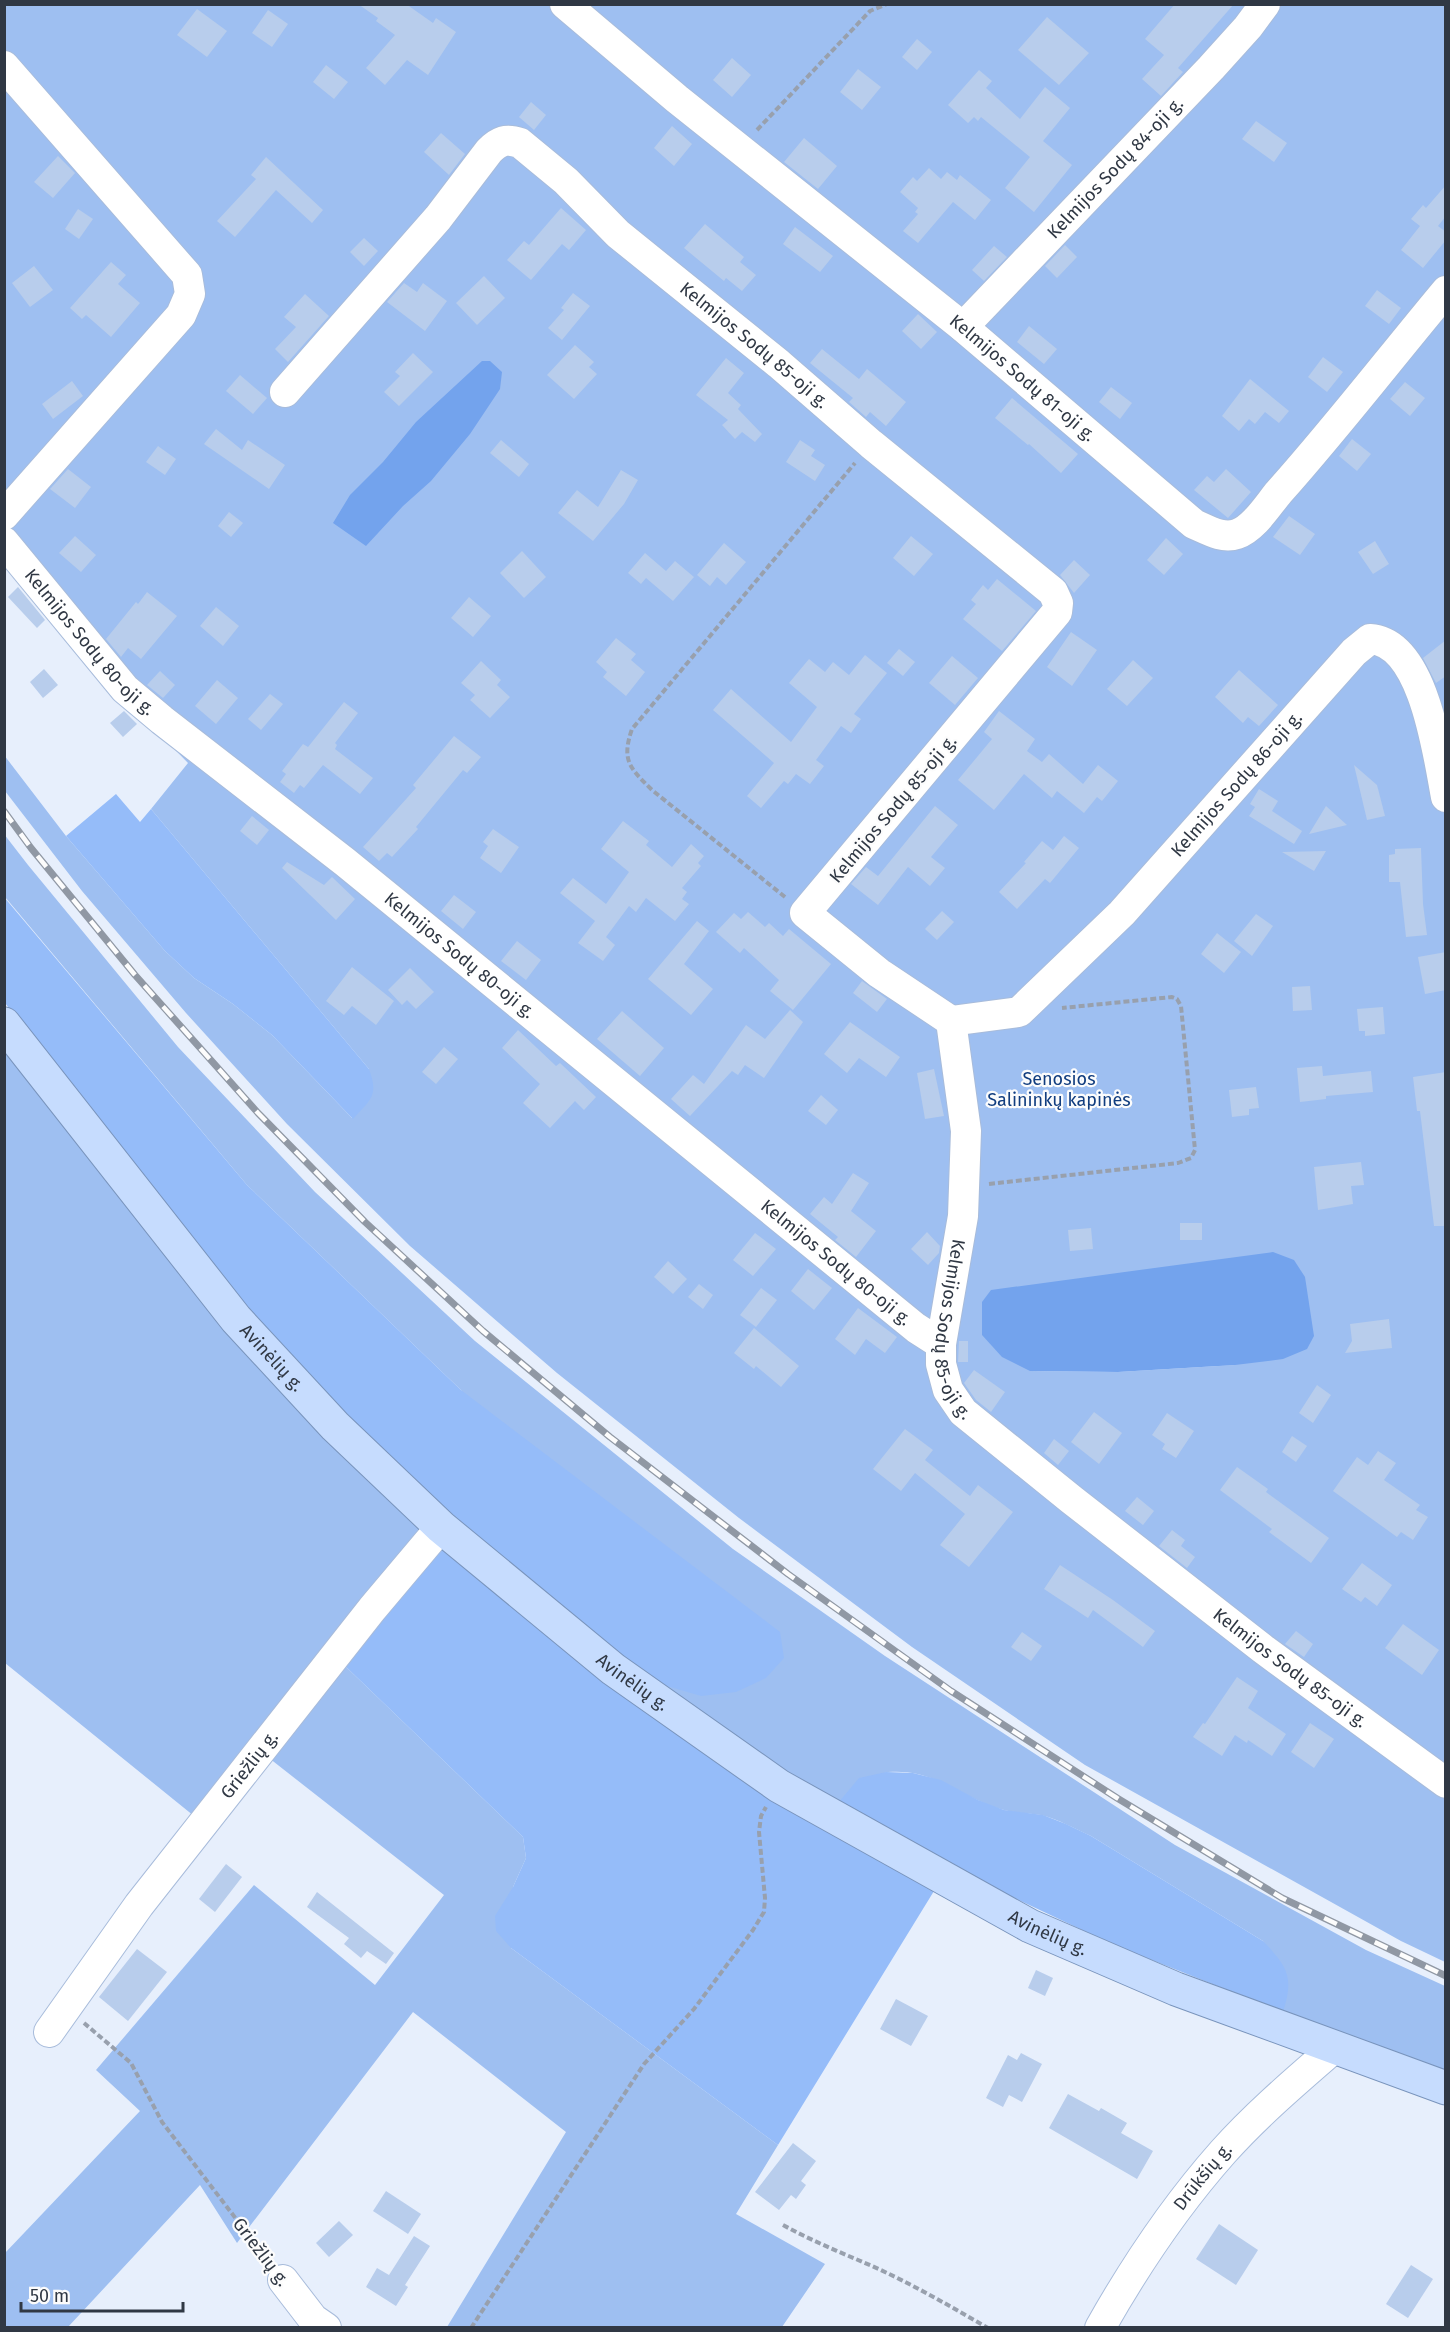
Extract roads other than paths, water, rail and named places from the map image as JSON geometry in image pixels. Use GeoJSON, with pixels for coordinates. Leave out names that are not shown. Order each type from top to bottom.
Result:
{"type":"FeatureCollection","features":[{"type":"Feature","properties":{"kind":"main road","name":"Avinėlių g."},"geometry":{"type":"LineString","coordinates":[[4,1024],[237,1319],[335,1426],[441,1527],[613,1669],[779,1786],[1030,1926],[1176,1989],[1446,2088]]}},
{"type":"Feature","properties":{"kind":"street","name":"Kelmijos Sodų 81-oji g."},"geometry":{"type":"LineString","coordinates":[[565,4],[963,327],[1194,524],[1223,536],[1237,534],[1248,527],[1289,481],[1446,291]]}},
{"type":"Feature","properties":{"kind":"street","name":"Kelmijos Sodų 84-oji g."},"geometry":{"type":"LineString","coordinates":[[963,327],[1211,68],[1248,27],[1265,4]]}},
{"type":"Feature","properties":{"kind":"street"},"geometry":{"type":"LineString","coordinates":[[4,66],[187,275],[190,294],[181,315],[4,515]]}},
{"type":"Feature","properties":{"kind":"street","name":"Kelmijos Sodų 85-oji g."},"geometry":{"type":"LineString","coordinates":[[285,392],[438,219],[497,143],[512,140],[520,143],[566,181],[618,234],[779,364],[871,444],[1053,592],[1058,603],[1057,612],[805,913],[879,974],[951,1021],[966,1131],[963,1216],[941,1344],[944,1381],[953,1401],[963,1412],[1072,1500],[1263,1649],[1446,1783]]}},
{"type":"Feature","properties":{"kind":"street","name":"Kelmijos Sodų 80-oji g."},"geometry":{"type":"LineString","coordinates":[[4,542],[126,689],[162,720],[345,862],[916,1328],[941,1344]]}},
{"type":"Feature","properties":{"kind":"street","name":"Kelmijos Sodų 86-oji g."},"geometry":{"type":"LineString","coordinates":[[951,1021],[1019,1012],[1122,913],[1354,652],[1370,639],[1382,639],[1401,655],[1422,692],[1435,735],[1446,797]]}},
{"type":"Feature","properties":{"kind":"street","name":"Griežlių g."},"geometry":{"type":"LineString","coordinates":[[49,2032],[139,1905],[365,1619],[441,1527]]}},
{"type":"Feature","properties":{"kind":"street","name":"Drūkšių g."},"geometry":{"type":"LineString","coordinates":[[1100,2328],[1155,2238],[1223,2152],[1275,2100],[1334,2048]]}},
{"type":"Feature","properties":{"kind":"street","name":"Griežlių g."},"geometry":{"type":"LineString","coordinates":[[283,2280],[315,2325]]}},
{"type":"Feature","properties":{"kind":"railway"},"geometry":{"type":"LineString","coordinates":[[4,811],[31,848],[135,975],[258,1113],[365,1222],[483,1331],[610,1437],[788,1574],[951,1691],[1117,1798],[1282,1898],[1446,1976]]}},
{"type":"Feature","properties":{"kind":"park label","name":"Senosios Salininkų kapinės"},"geometry":{"type":"Point","coordinates":[1059,1089]}}]}
